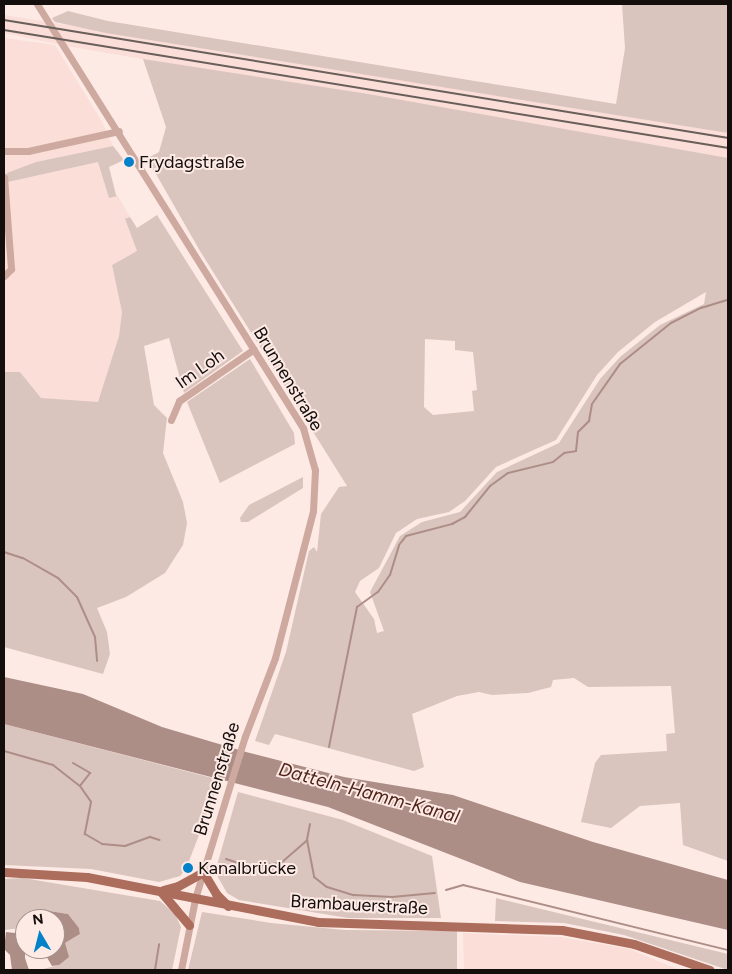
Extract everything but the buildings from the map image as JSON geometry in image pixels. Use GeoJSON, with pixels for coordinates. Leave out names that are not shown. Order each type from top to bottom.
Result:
{"type":"FeatureCollection","features":[{"type":"Feature","properties":{"kind":"main road","name":"Brambauerstraße"},"geometry":{"type":"LineString","coordinates":[[4,872],[68,874],[228,906],[344,924],[481,925],[562,930],[634,944],[710,970]]}},
{"type":"Feature","properties":{"kind":"main road"},"geometry":{"type":"LineString","coordinates":[[189,925],[160,891],[178,886],[203,872],[216,894],[228,906]]}},
{"type":"Feature","properties":{"kind":"street","name":"Brunnenstraße"},"geometry":{"type":"LineString","coordinates":[[38,4],[119,131],[306,434],[315,470],[315,488],[310,525],[275,658],[246,736],[203,872],[189,925],[181,970]]}},
{"type":"Feature","properties":{"kind":"street"},"geometry":{"type":"LineString","coordinates":[[4,151],[28,151],[119,131]]}},
{"type":"Feature","properties":{"kind":"street"},"geometry":{"type":"LineString","coordinates":[[4,177],[11,269],[4,276]]}},
{"type":"Feature","properties":{"kind":"street","name":"Im Loh"},"geometry":{"type":"LineString","coordinates":[[172,420],[179,401],[254,350]]}},
{"type":"Feature","properties":{"kind":"shaded area"},"geometry":{"type":"Polygon","coordinates":[[[622,4],[728,4],[728,133],[106,33],[55,22],[52,18],[68,11],[108,21],[616,104],[625,48],[622,4]]]}},
{"type":"Feature","properties":{"kind":"shaded area"},"geometry":{"type":"Polygon","coordinates":[[[4,15],[728,133],[728,158],[72,47],[4,33],[4,15]]]}},
{"type":"Feature","properties":{"kind":"shaded area"},"geometry":{"type":"Polygon","coordinates":[[[4,38],[55,45],[101,120],[113,146],[36,162],[7,174],[9,182],[98,162],[109,197],[116,195],[130,217],[125,220],[137,251],[112,265],[122,312],[119,336],[98,403],[41,398],[20,372],[4,372],[4,38]]]}},
{"type":"Feature","properties":{"kind":"shaded area"},"geometry":{"type":"Polygon","coordinates":[[[143,59],[368,94],[728,158],[728,861],[683,845],[680,803],[640,806],[611,828],[581,822],[595,763],[601,755],[667,751],[666,734],[675,733],[671,686],[588,687],[574,678],[553,680],[551,687],[528,693],[492,695],[479,692],[457,696],[412,714],[424,767],[414,771],[275,734],[269,745],[255,741],[286,652],[309,551],[314,547],[317,552],[321,514],[339,487],[347,486],[200,251],[156,174],[144,160],[159,152],[166,127],[143,59]],[[706,292],[655,322],[618,352],[597,375],[556,440],[496,467],[465,501],[449,512],[417,519],[396,533],[379,568],[360,581],[355,592],[374,619],[377,633],[384,631],[370,592],[400,536],[422,522],[460,512],[497,472],[559,443],[600,379],[620,357],[660,325],[704,304],[706,292]],[[425,339],[424,407],[433,415],[474,411],[472,391],[477,390],[473,352],[455,350],[455,341],[425,339]]]}},
{"type":"Feature","properties":{"kind":"shaded area"},"geometry":{"type":"Polygon","coordinates":[[[113,146],[124,160],[109,167],[117,196],[109,198],[98,162],[8,182],[7,173],[36,162],[113,146]]]}},
{"type":"Feature","properties":{"kind":"shaded area"},"geometry":{"type":"Polygon","coordinates":[[[157,215],[243,351],[184,393],[169,338],[144,346],[154,405],[167,418],[163,453],[183,502],[187,523],[183,545],[165,573],[126,597],[97,608],[107,632],[110,654],[103,674],[4,647],[4,372],[20,372],[41,398],[98,402],[119,336],[122,312],[112,265],[137,251],[125,219],[130,217],[137,228],[157,215]]]}},
{"type":"Feature","properties":{"kind":"shaded area"},"geometry":{"type":"Polygon","coordinates":[[[250,359],[294,433],[295,444],[220,483],[187,402],[250,359]]]}},
{"type":"Feature","properties":{"kind":"shaded area"},"geometry":{"type":"Polygon","coordinates":[[[303,477],[303,488],[248,522],[241,522],[240,518],[249,505],[303,477]]]}},
{"type":"Feature","properties":{"kind":"shaded area"},"geometry":{"type":"Polygon","coordinates":[[[4,724],[220,780],[186,869],[180,876],[159,882],[91,869],[4,865],[4,724]]]}},
{"type":"Feature","properties":{"kind":"shaded area"},"geometry":{"type":"Polygon","coordinates":[[[238,792],[343,820],[432,856],[441,918],[348,918],[239,900],[227,893],[215,872],[238,792]]]}},
{"type":"Feature","properties":{"kind":"shaded area"},"geometry":{"type":"Polygon","coordinates":[[[23,878],[160,901],[175,914],[181,927],[172,970],[39,970],[59,965],[61,959],[65,959],[65,943],[80,934],[79,928],[68,914],[65,914],[65,909],[15,909],[15,929],[4,930],[4,879],[23,878]]]}},
{"type":"Feature","properties":{"kind":"shaded area"},"geometry":{"type":"Polygon","coordinates":[[[496,898],[728,954],[728,970],[624,935],[564,923],[495,921],[496,898]]]}},
{"type":"Feature","properties":{"kind":"shaded area"},"geometry":{"type":"Polygon","coordinates":[[[202,912],[271,923],[345,930],[457,931],[457,970],[188,970],[202,912]]]}},
{"type":"Feature","properties":{"kind":"shaded area"},"geometry":{"type":"Polygon","coordinates":[[[463,933],[561,937],[629,949],[680,970],[464,970],[463,933]]]}},
{"type":"Feature","properties":{"kind":"water","name":"Datteln-Hamm-Kanal"},"geometry":{"type":"Polygon","coordinates":[[[4,677],[83,694],[162,727],[246,752],[344,777],[453,795],[593,842],[728,880],[728,930],[520,882],[328,807],[4,724],[4,677]]]}},
{"type":"Feature","properties":{"kind":"water"},"geometry":{"type":"Polygon","coordinates":[[[65,914],[68,914],[79,928],[80,934],[65,943],[65,914]]]}},
{"type":"Feature","properties":{"kind":"water"},"geometry":{"type":"Polygon","coordinates":[[[6,932],[15,933],[15,959],[25,959],[29,970],[12,970],[10,955],[4,949],[6,932]]]}},
{"type":"Feature","properties":{"kind":"water"},"geometry":{"type":"Polygon","coordinates":[[[65,943],[69,957],[59,965],[52,966],[48,959],[65,959],[65,943]]]}},
{"type":"Feature","properties":{"kind":"waterway"},"geometry":{"type":"LineString","coordinates":[[329,747],[357,607],[378,592],[390,575],[399,545],[406,536],[452,524],[465,517],[490,486],[508,473],[553,462],[564,453],[576,451],[578,432],[589,421],[592,404],[620,364],[671,323],[701,308],[728,300]]}},
{"type":"Feature","properties":{"kind":"waterway"},"geometry":{"type":"LineString","coordinates":[[4,552],[23,558],[58,578],[77,597],[95,637],[97,661]]}},
{"type":"Feature","properties":{"kind":"waterway"},"geometry":{"type":"LineString","coordinates":[[4,751],[53,765],[80,786],[91,802],[85,834],[102,844],[125,846],[150,837],[160,840]]}},
{"type":"Feature","properties":{"kind":"waterway"},"geometry":{"type":"LineString","coordinates":[[73,763],[90,773],[80,786]]}},
{"type":"Feature","properties":{"kind":"waterway"},"geometry":{"type":"LineString","coordinates":[[310,824],[307,840],[314,877],[327,887],[354,895],[392,897],[435,893]]}},
{"type":"Feature","properties":{"kind":"waterway"},"geometry":{"type":"LineString","coordinates":[[226,859],[251,867],[281,863],[307,840]]}},
{"type":"Feature","properties":{"kind":"waterway"},"geometry":{"type":"LineString","coordinates":[[446,890],[463,885],[728,950]]}},
{"type":"Feature","properties":{"kind":"waterway"},"geometry":{"type":"LineString","coordinates":[[155,970],[159,944]]}},
{"type":"Feature","properties":{"kind":"railway"},"geometry":{"type":"LineString","coordinates":[[4,20],[728,138]]}},
{"type":"Feature","properties":{"kind":"railway"},"geometry":{"type":"LineString","coordinates":[[4,30],[728,148]]}},
{"type":"Feature","properties":{"kind":"place","name":"Frydagstraße"},"geometry":{"type":"Point","coordinates":[129,162]}},
{"type":"Feature","properties":{"kind":"place","name":"Kanalbrücke"},"geometry":{"type":"Point","coordinates":[188,868]}}]}
